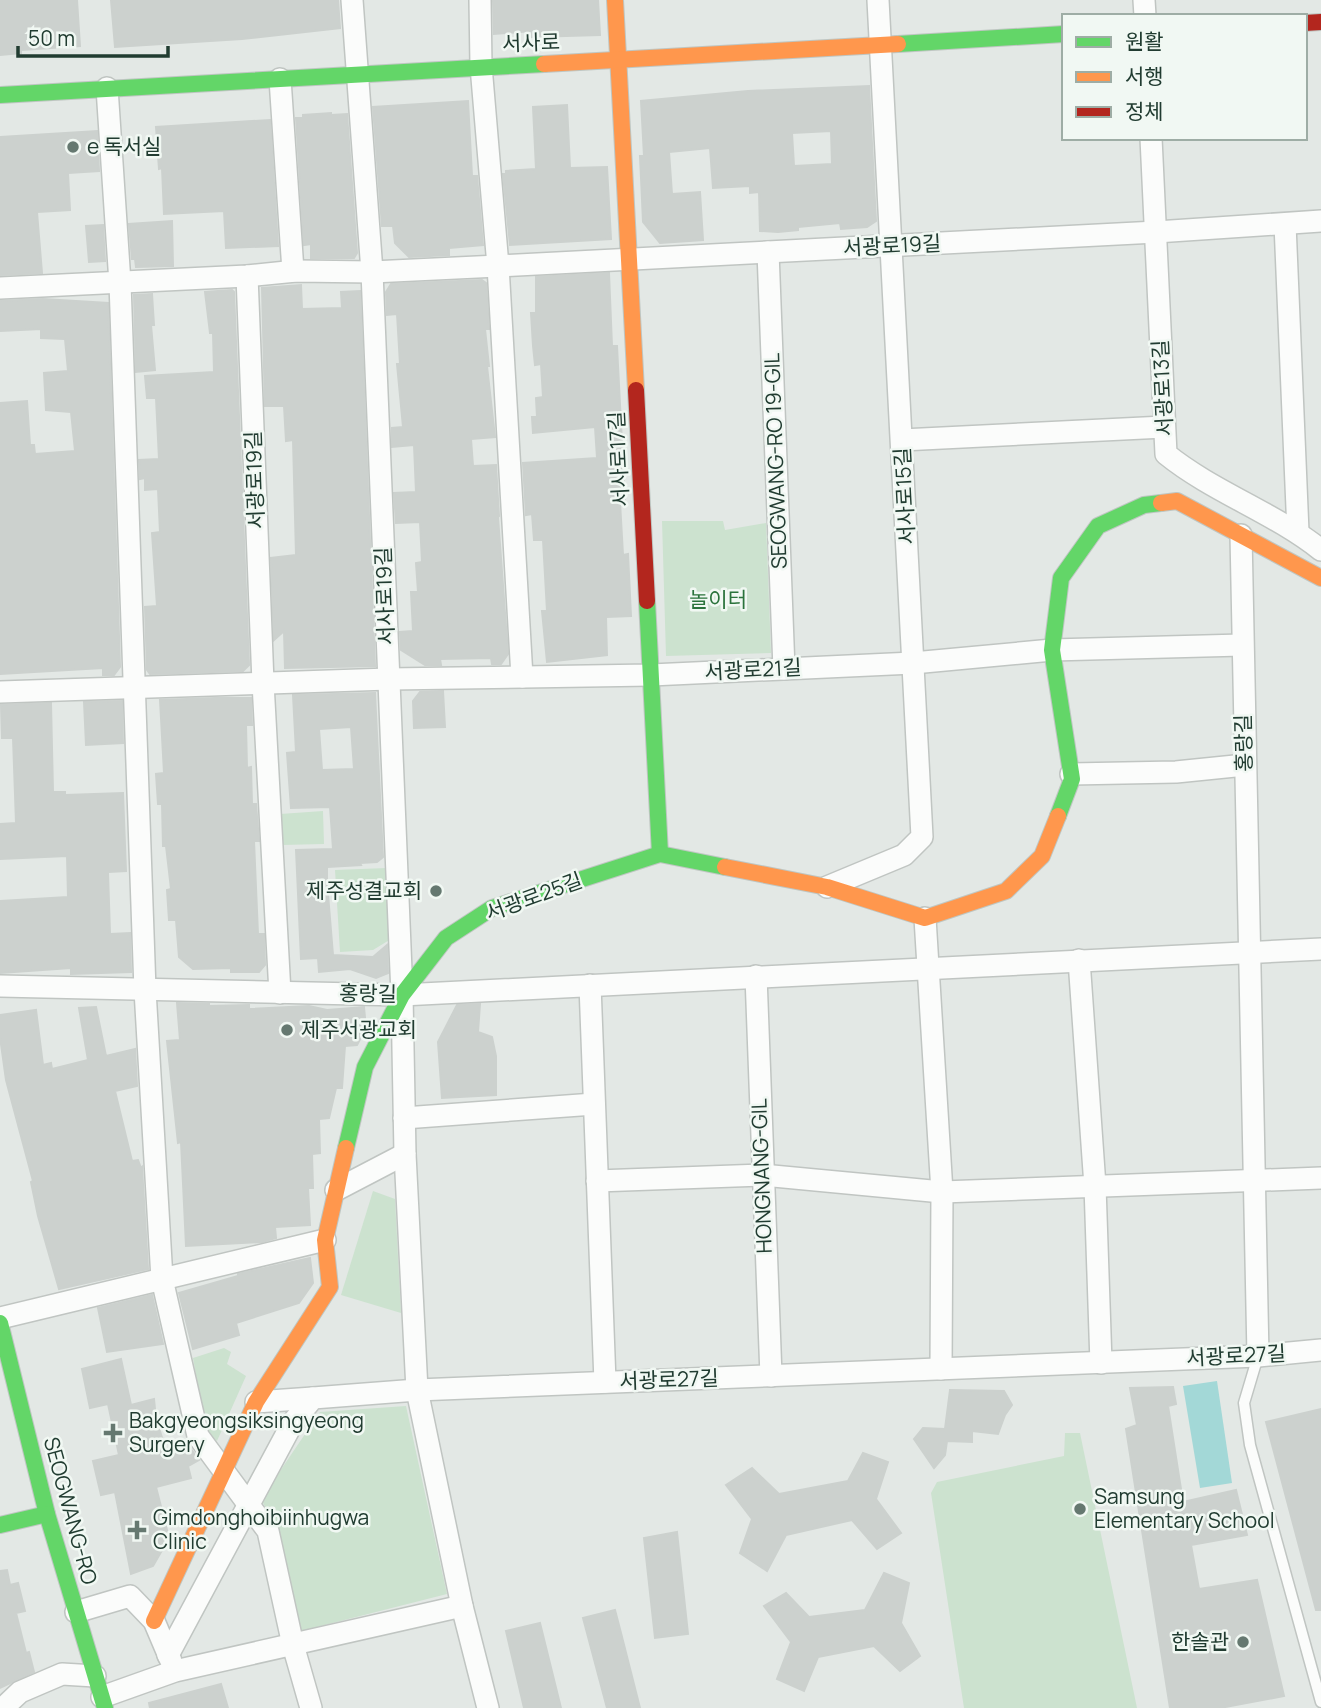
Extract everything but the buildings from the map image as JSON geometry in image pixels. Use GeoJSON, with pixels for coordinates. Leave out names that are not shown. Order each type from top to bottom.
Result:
{"type":"FeatureCollection","features":[{"type":"Feature","properties":{"kind":"street","name":"서사로19길"},"geometry":{"type":"LineString","coordinates":[[352,0],[372,272],[402,995],[405,1154],[417,1390],[462,1606],[488,1708]]}},
{"type":"Feature","properties":{"kind":"street"},"geometry":{"type":"LineString","coordinates":[[480,0],[481,65],[498,266],[522,677]]}},
{"type":"Feature","properties":{"kind":"street","name":"서사로17길"},"geometry":{"type":"LineString","coordinates":[[615,0],[660,854]]}},
{"type":"Feature","properties":{"kind":"street","name":"서사로15길"},"geometry":{"type":"LineString","coordinates":[[827,887],[904,855],[922,837],[878,0]]}},
{"type":"Feature","properties":{"kind":"street","name":"서사로"},"geometry":{"type":"LineString","coordinates":[[0,95],[481,65],[618,61],[1062,34]]}},
{"type":"Feature","properties":{"kind":"street"},"geometry":{"type":"LineString","coordinates":[[280,79],[293,271]]}},
{"type":"Feature","properties":{"kind":"street"},"geometry":{"type":"LineString","coordinates":[[107,88],[120,283],[145,990],[162,1279],[198,1436],[268,1531],[293,1644],[311,1708]]}},
{"type":"Feature","properties":{"kind":"street"},"geometry":{"type":"LineString","coordinates":[[0,89],[20,94]]}},
{"type":"Feature","properties":{"kind":"street"},"geometry":{"type":"LineString","coordinates":[[0,101],[20,94]]}},
{"type":"Feature","properties":{"kind":"street","name":"서광로13길"},"geometry":{"type":"LineString","coordinates":[[1151,140],[1166,454],[1191,474],[1298,532],[1321,550]]}},
{"type":"Feature","properties":{"kind":"street","name":"서광로19길"},"geometry":{"type":"LineString","coordinates":[[0,288],[247,276],[293,271],[372,272],[629,260],[1156,233],[1321,221]]}},
{"type":"Feature","properties":{"kind":"street"},"geometry":{"type":"LineString","coordinates":[[1285,224],[1298,532]]}},
{"type":"Feature","properties":{"kind":"street","name":"SEOGWANG-RO 19-GIL"},"geometry":{"type":"LineString","coordinates":[[768,252],[784,669]]}},
{"type":"Feature","properties":{"kind":"street","name":"서광로19길"},"geometry":{"type":"LineString","coordinates":[[247,276],[263,684]]}},
{"type":"Feature","properties":{"kind":"street"},"geometry":{"type":"LineString","coordinates":[[902,440],[1164,428]]}},
{"type":"Feature","properties":{"kind":"street"},"geometry":{"type":"LineString","coordinates":[[1177,501],[1191,474]]}},
{"type":"Feature","properties":{"kind":"street"},"geometry":{"type":"LineString","coordinates":[[941,1369],[942,1192],[925,918],[1006,891],[1042,856],[1072,779],[1052,650],[1061,578],[1098,526],[1144,505],[1177,501],[1321,578]]}},
{"type":"Feature","properties":{"kind":"street","name":"홍랑길"},"geometry":{"type":"LineString","coordinates":[[1241,535],[1249,951]]}},
{"type":"Feature","properties":{"kind":"street","name":"서광로21길"},"geometry":{"type":"LineString","coordinates":[[0,692],[651,675],[913,663],[1052,650],[1242,645]]}},
{"type":"Feature","properties":{"kind":"street"},"geometry":{"type":"LineString","coordinates":[[263,684],[280,993]]}},
{"type":"Feature","properties":{"kind":"street"},"geometry":{"type":"LineString","coordinates":[[1071,774],[1176,772],[1245,765]]}},
{"type":"Feature","properties":{"kind":"street","name":"서광로25길"},"geometry":{"type":"LineString","coordinates":[[154,1621],[256,1402],[330,1287],[325,1240],[365,1067],[402,995],[446,938],[492,908],[660,854],[827,887],[925,918]]}},
{"type":"Feature","properties":{"kind":"street","name":"홍랑길"},"geometry":{"type":"LineString","coordinates":[[0,986],[402,995],[1321,949]]}},
{"type":"Feature","properties":{"kind":"street"},"geometry":{"type":"LineString","coordinates":[[1249,951],[1258,1356]]}},
{"type":"Feature","properties":{"kind":"street"},"geometry":{"type":"LineString","coordinates":[[1079,960],[1095,1186],[1101,1363]]}},
{"type":"Feature","properties":{"kind":"street","name":"HONGNANG-GIL"},"geometry":{"type":"LineString","coordinates":[[756,976],[771,1376]]}},
{"type":"Feature","properties":{"kind":"street"},"geometry":{"type":"LineString","coordinates":[[590,985],[605,1382]]}},
{"type":"Feature","properties":{"kind":"street"},"geometry":{"type":"LineString","coordinates":[[404,1118],[594,1104]]}},
{"type":"Feature","properties":{"kind":"street"},"geometry":{"type":"LineString","coordinates":[[336,1190],[405,1154]]}},
{"type":"Feature","properties":{"kind":"street"},"geometry":{"type":"LineString","coordinates":[[597,1181],[762,1175],[942,1192],[1321,1178]]}},
{"type":"Feature","properties":{"kind":"street"},"geometry":{"type":"LineString","coordinates":[[0,1318],[325,1240]]}},
{"type":"Feature","properties":{"kind":"street","name":"SEOGWANG-RO"},"geometry":{"type":"LineString","coordinates":[[0,1323],[47,1514],[103,1703]]}},
{"type":"Feature","properties":{"kind":"street","name":"서광로27길"},"geometry":{"type":"LineString","coordinates":[[256,1402],[417,1390],[1101,1363],[1258,1356],[1321,1350]]}},
{"type":"Feature","properties":{"kind":"street"},"geometry":{"type":"LineString","coordinates":[[171,1663],[248,1504],[293,1422],[313,1398]]}},
{"type":"Feature","properties":{"kind":"street"},"geometry":{"type":"LineString","coordinates":[[0,1525],[47,1514]]}},
{"type":"Feature","properties":{"kind":"street"},"geometry":{"type":"LineString","coordinates":[[76,1612],[130,1596],[154,1621],[171,1663]]}},
{"type":"Feature","properties":{"kind":"street"},"geometry":{"type":"LineString","coordinates":[[103,1703],[171,1663],[293,1644],[462,1606]]}},
{"type":"Feature","properties":{"kind":"street"},"geometry":{"type":"LineString","coordinates":[[3,1708],[20,1692],[62,1674],[95,1676]]}},
{"type":"Feature","properties":{"kind":"lane"},"geometry":{"type":"LineString","coordinates":[[1258,1356],[1244,1403],[1250,1446],[1321,1702]]}},
{"type":"Feature","properties":{"kind":"green space","name":"놀이터"},"geometry":{"type":"Polygon","coordinates":[[[662,521],[723,521],[725,530],[766,523],[771,653],[666,656],[662,521]]]}},
{"type":"Feature","properties":{"kind":"green space"},"geometry":{"type":"Polygon","coordinates":[[[323,811],[324,844],[282,845],[280,814],[323,811]]]}},
{"type":"Feature","properties":{"kind":"green space"},"geometry":{"type":"Polygon","coordinates":[[[387,868],[391,939],[373,950],[340,952],[335,870],[387,868]]]}},
{"type":"Feature","properties":{"kind":"green space"},"geometry":{"type":"Polygon","coordinates":[[[373,1191],[395,1199],[401,1313],[341,1295],[373,1191]]]}},
{"type":"Feature","properties":{"kind":"green space"},"geometry":{"type":"Polygon","coordinates":[[[224,1348],[231,1352],[227,1364],[246,1376],[217,1441],[206,1432],[193,1358],[224,1348]]]}},
{"type":"Feature","properties":{"kind":"green space"},"geometry":{"type":"Polygon","coordinates":[[[406,1406],[447,1594],[301,1631],[277,1530],[261,1499],[320,1412],[406,1406]]]}},
{"type":"Feature","properties":{"kind":"green space"},"geometry":{"type":"Polygon","coordinates":[[[1065,1433],[1080,1433],[1137,1708],[964,1708],[931,1493],[937,1482],[1064,1456],[1065,1433]]]}},
{"type":"Feature","properties":{"kind":"water"},"geometry":{"type":"Polygon","coordinates":[[[1217,1381],[1232,1483],[1200,1488],[1183,1386],[1217,1381]]]}},
{"type":"Feature","properties":{"kind":"traffic: fast"},"geometry":{"type":"LineString","coordinates":[[898,44],[1062,34]]}},
{"type":"Feature","properties":{"kind":"traffic: fast"},"geometry":{"type":"LineString","coordinates":[[0,95],[544,64]]}},
{"type":"Feature","properties":{"kind":"traffic: fast"},"geometry":{"type":"LineString","coordinates":[[1058,816],[1072,779],[1052,650],[1061,578],[1098,526],[1144,505],[1161,503]]}},
{"type":"Feature","properties":{"kind":"traffic: fast"},"geometry":{"type":"LineString","coordinates":[[647,601],[660,854]]}},
{"type":"Feature","properties":{"kind":"traffic: fast"},"geometry":{"type":"LineString","coordinates":[[346,1148],[365,1067],[402,995],[446,938],[492,908],[660,854],[725,867]]}},
{"type":"Feature","properties":{"kind":"traffic: fast"},"geometry":{"type":"LineString","coordinates":[[0,1323],[47,1514],[105,1708]]}},
{"type":"Feature","properties":{"kind":"traffic: fast"},"geometry":{"type":"LineString","coordinates":[[0,1525],[47,1514]]}},
{"type":"Feature","properties":{"kind":"traffic: slow"},"geometry":{"type":"LineString","coordinates":[[615,0],[636,390]]}},
{"type":"Feature","properties":{"kind":"traffic: slow"},"geometry":{"type":"LineString","coordinates":[[544,64],[898,44]]}},
{"type":"Feature","properties":{"kind":"traffic: slow"},"geometry":{"type":"LineString","coordinates":[[1161,503],[1177,501],[1321,578]]}},
{"type":"Feature","properties":{"kind":"traffic: slow"},"geometry":{"type":"LineString","coordinates":[[725,867],[827,887],[925,918],[1006,891],[1042,856],[1058,816]]}},
{"type":"Feature","properties":{"kind":"traffic: slow"},"geometry":{"type":"LineString","coordinates":[[154,1621],[256,1402],[330,1287],[325,1240],[346,1148]]}},
{"type":"Feature","properties":{"kind":"traffic: jam"},"geometry":{"type":"LineString","coordinates":[[1307,23],[1321,22]]}},
{"type":"Feature","properties":{"kind":"traffic: jam"},"geometry":{"type":"LineString","coordinates":[[636,390],[647,601]]}},
{"type":"Feature","properties":{"kind":"place","name":"e 독서실"},"geometry":{"type":"Point","coordinates":[73,147]}},
{"type":"Feature","properties":{"kind":"place","name":"제주성결교회"},"geometry":{"type":"Point","coordinates":[436,891]}},
{"type":"Feature","properties":{"kind":"place","name":"제주서광교회"},"geometry":{"type":"Point","coordinates":[287,1030]}},
{"type":"Feature","properties":{"kind":"place","name":"Bakgyeongsiksingyeong Surgery"},"geometry":{"type":"Point","coordinates":[113,1433]}},
{"type":"Feature","properties":{"kind":"place","name":"Samsung Elementary School"},"geometry":{"type":"Point","coordinates":[1080,1509]}},
{"type":"Feature","properties":{"kind":"place","name":"Gimdonghoibiinhugwa Clinic"},"geometry":{"type":"Point","coordinates":[137,1530]}},
{"type":"Feature","properties":{"kind":"place","name":"한솔관"},"geometry":{"type":"Point","coordinates":[1243,1642]}}]}
